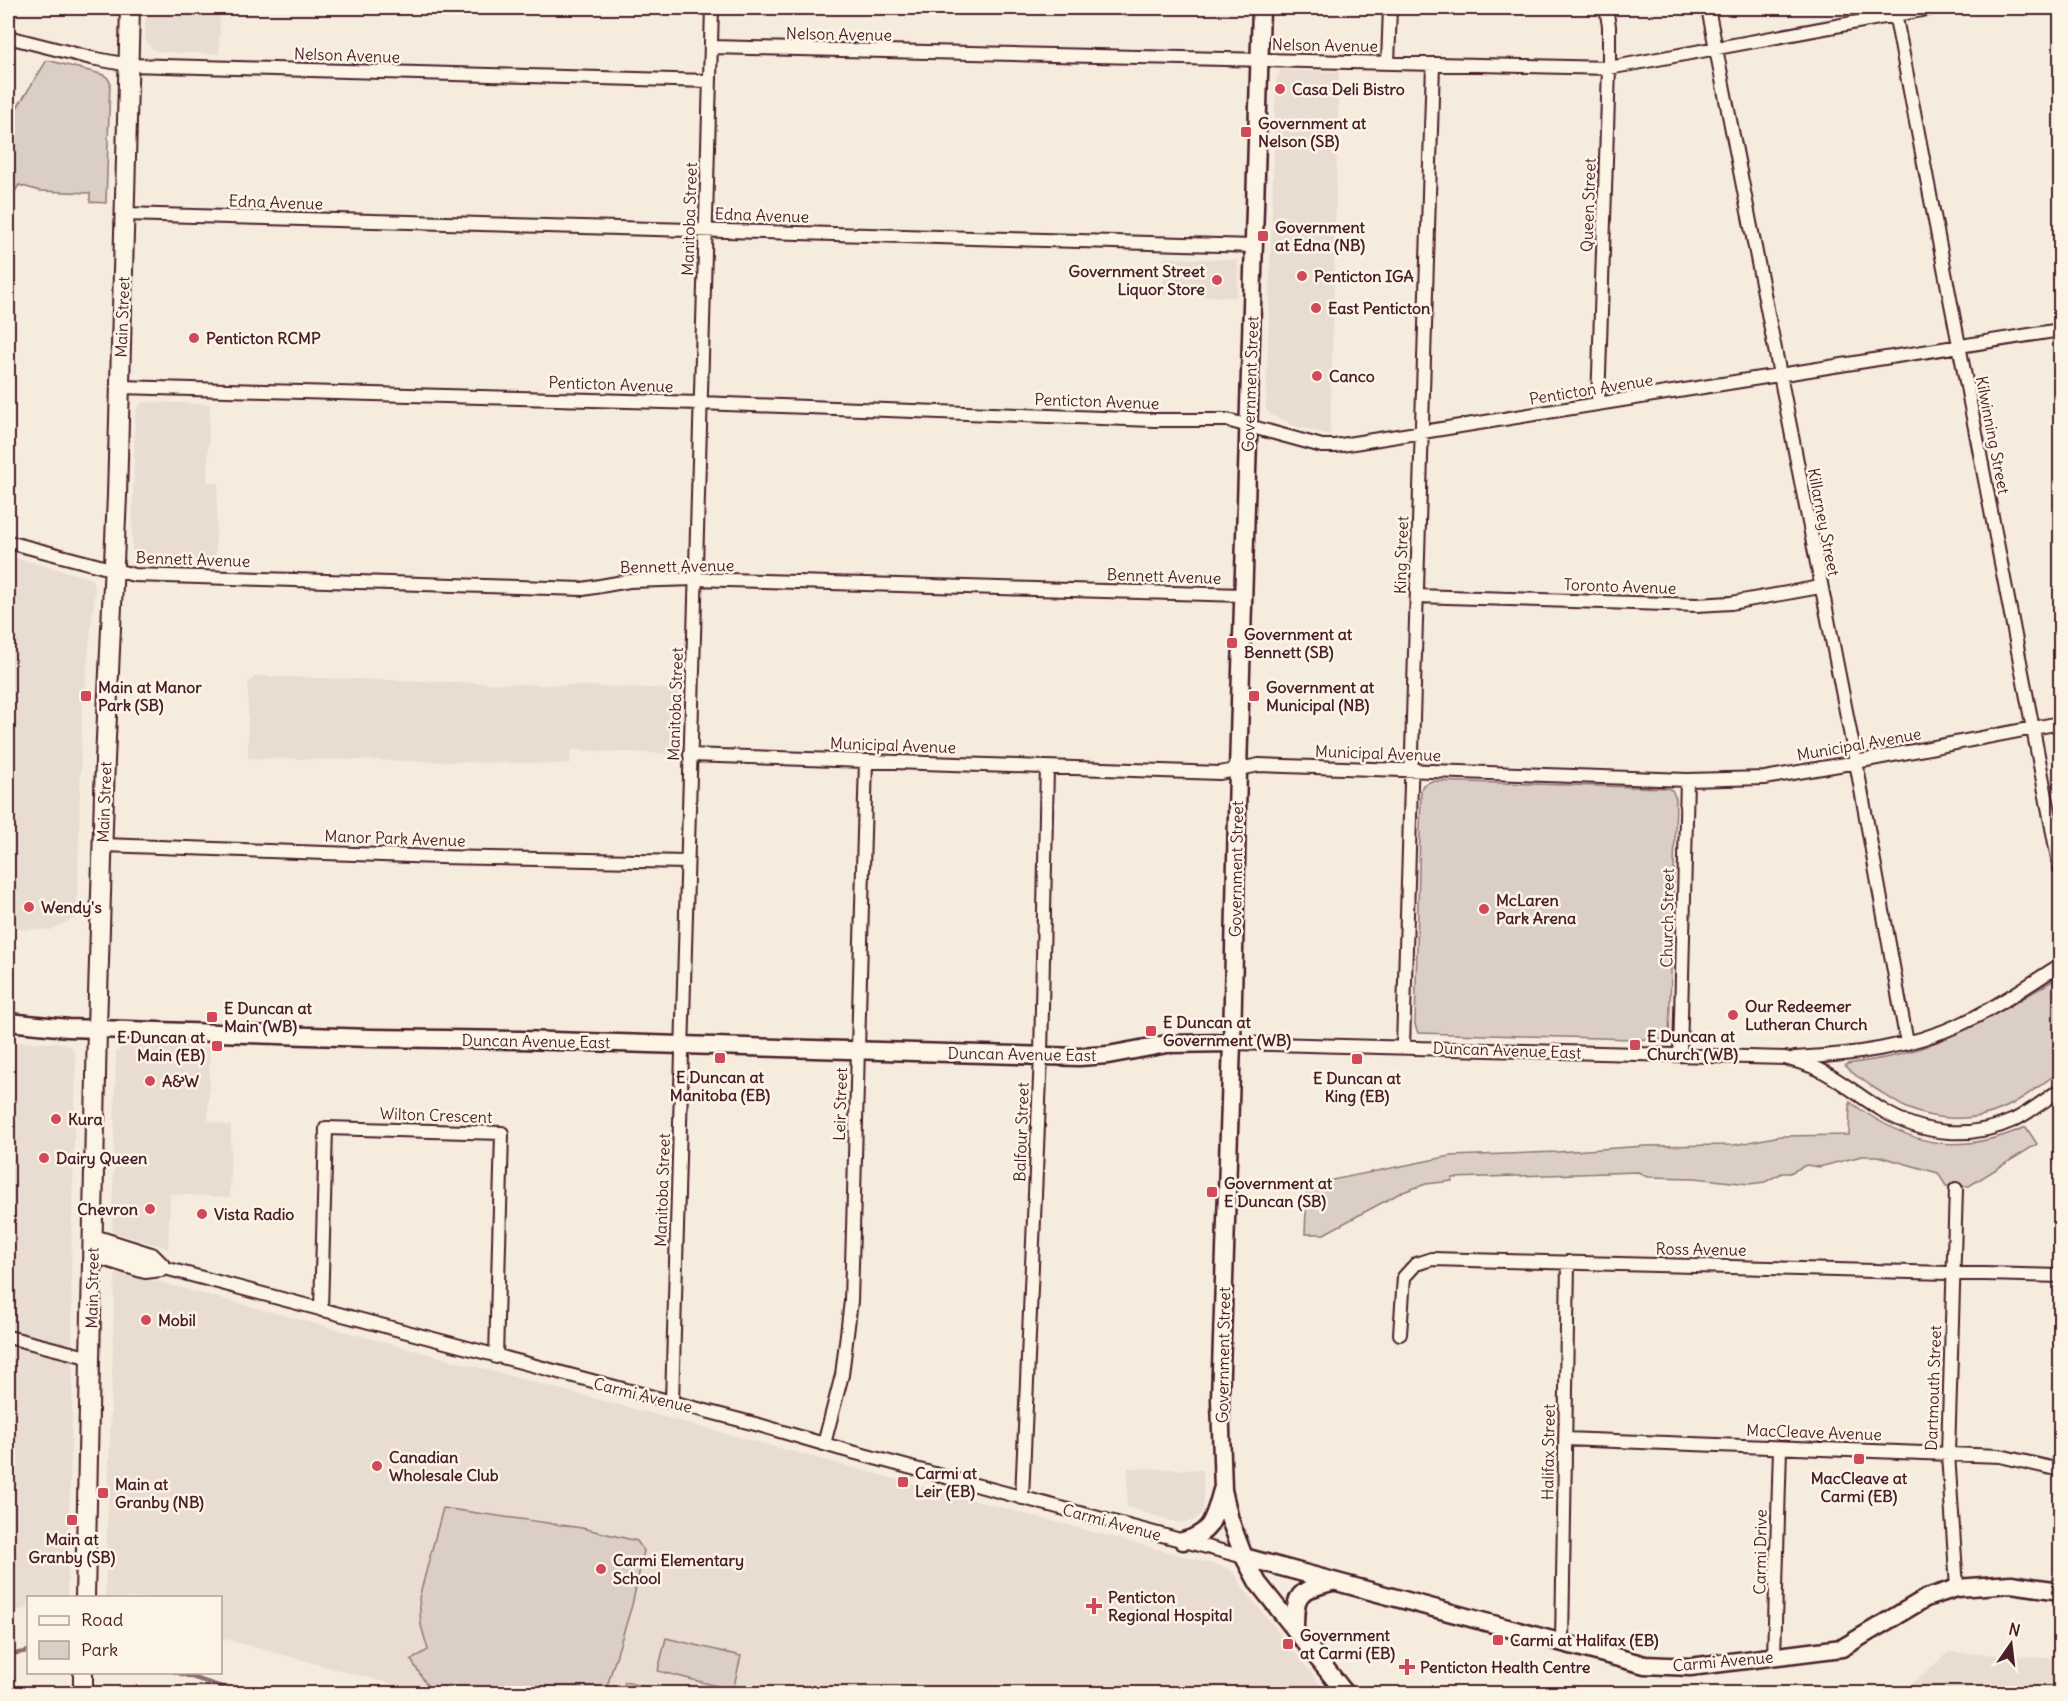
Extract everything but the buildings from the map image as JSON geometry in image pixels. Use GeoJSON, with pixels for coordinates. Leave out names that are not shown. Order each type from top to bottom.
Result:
{"type":"FeatureCollection","features":[{"type":"Feature","properties":{"kind":"main road","name":"Main Street"},"geometry":{"type":"LineString","coordinates":[[85,1596],[102,844],[114,570],[130,8]]}},
{"type":"Feature","properties":{"kind":"main road"},"geometry":{"type":"LineString","coordinates":[[93,1246],[150,1257],[161,1267]]}},
{"type":"Feature","properties":{"kind":"main road"},"geometry":{"type":"LineString","coordinates":[[83,1674],[83,1694]]}},
{"type":"Feature","properties":{"kind":"street","name":"Manitoba Street"},"geometry":{"type":"LineString","coordinates":[[672,1402],[712,8]]}},
{"type":"Feature","properties":{"kind":"street","name":"Government Street"},"geometry":{"type":"LineString","coordinates":[[1261,8],[1220,1399],[1223,1490],[1230,1520],[1244,1557],[1258,1583],[1346,1694]]}},
{"type":"Feature","properties":{"kind":"street"},"geometry":{"type":"LineString","coordinates":[[1388,63],[1390,8]]}},
{"type":"Feature","properties":{"kind":"street","name":"Queen Street"},"geometry":{"type":"LineString","coordinates":[[1598,404],[1609,68],[1609,26],[1606,8]]}},
{"type":"Feature","properties":{"kind":"street","name":"Killarney Street"},"geometry":{"type":"LineString","coordinates":[[1708,8],[1856,762],[1907,1043]]}},
{"type":"Feature","properties":{"kind":"street","name":"Nelson Avenue"},"geometry":{"type":"LineString","coordinates":[[711,47],[1609,68],[1895,11],[1934,8]]}},
{"type":"Feature","properties":{"kind":"street","name":"Kilwinning Street"},"geometry":{"type":"LineString","coordinates":[[1895,11],[2032,729],[2061,869]]}},
{"type":"Feature","properties":{"kind":"street","name":"Nelson Avenue"},"geometry":{"type":"LineString","coordinates":[[8,37],[129,65],[709,81]]}},
{"type":"Feature","properties":{"kind":"street","name":"King Street"},"geometry":{"type":"LineString","coordinates":[[1403,1046],[1433,64]]}},
{"type":"Feature","properties":{"kind":"street","name":"Edna Avenue"},"geometry":{"type":"LineString","coordinates":[[125,214],[1254,246]]}},
{"type":"Feature","properties":{"kind":"street","name":"Penticton Avenue"},"geometry":{"type":"LineString","coordinates":[[120,387],[700,403],[1154,420],[1227,420],[1329,446],[1342,446],[2061,330]]}},
{"type":"Feature","properties":{"kind":"street","name":"Bennett Avenue"},"geometry":{"type":"LineString","coordinates":[[8,542],[134,575],[583,589],[628,581],[695,579],[1243,595]]}},
{"type":"Feature","properties":{"kind":"street","name":"Toronto Avenue"},"geometry":{"type":"LineString","coordinates":[[1417,596],[1697,605],[1731,603],[1820,587]]}},
{"type":"Feature","properties":{"kind":"street","name":"Municipal Avenue"},"geometry":{"type":"LineString","coordinates":[[690,755],[1220,773],[1259,765],[1687,780],[1765,778],[2061,723]]}},
{"type":"Feature","properties":{"kind":"street","name":"Leir Street"},"geometry":{"type":"LineString","coordinates":[[824,1444],[842,1375],[851,1301],[866,761]]}},
{"type":"Feature","properties":{"kind":"street","name":"Balfour Street"},"geometry":{"type":"LineString","coordinates":[[1022,1498],[1041,1055],[1047,767]]}},
{"type":"Feature","properties":{"kind":"street","name":"Church Street"},"geometry":{"type":"LineString","coordinates":[[1680,1055],[1687,780]]}},
{"type":"Feature","properties":{"kind":"street","name":"Manor Park Avenue"},"geometry":{"type":"LineString","coordinates":[[102,844],[438,857],[687,862]]}},
{"type":"Feature","properties":{"kind":"street"},"geometry":{"type":"LineString","coordinates":[[1785,1058],[1874,1050],[1907,1043],[1962,1023],[2061,965]]}},
{"type":"Feature","properties":{"kind":"street","name":"Duncan Avenue East"},"geometry":{"type":"LineString","coordinates":[[8,1022],[35,1026],[371,1038],[520,1040],[1079,1057],[1108,1055],[1167,1044],[1232,1043],[1785,1058],[1826,1073],[1894,1118],[1939,1132],[1960,1133],[1996,1127],[2016,1119],[2061,1090]]}},
{"type":"Feature","properties":{"kind":"street","name":"Wilton Crescent"},"geometry":{"type":"LineString","coordinates":[[321,1310],[326,1128],[502,1133],[496,1357]]}},
{"type":"Feature","properties":{"kind":"street","name":"Dartmouth Street"},"geometry":{"type":"LineString","coordinates":[[1956,1189],[1948,1454],[1957,1588]]}},
{"type":"Feature","properties":{"kind":"street","name":"Ross Avenue"},"geometry":{"type":"LineString","coordinates":[[1400,1334],[1404,1277],[1416,1264],[1432,1259],[2061,1276]]}},
{"type":"Feature","properties":{"kind":"street","name":"Halifax Street"},"geometry":{"type":"LineString","coordinates":[[1562,1642],[1568,1262]]}},
{"type":"Feature","properties":{"kind":"street","name":"Carmi Avenue"},"geometry":{"type":"LineString","coordinates":[[161,1267],[672,1402],[1645,1665],[1690,1667],[1842,1648],[1926,1598],[1957,1588],[2011,1584],[2061,1591]]}},
{"type":"Feature","properties":{"kind":"street"},"geometry":{"type":"LineString","coordinates":[[8,1337],[91,1358]]}},
{"type":"Feature","properties":{"kind":"street","name":"MacCleave Avenue"},"geometry":{"type":"LineString","coordinates":[[1565,1440],[2000,1456],[2061,1470]]}},
{"type":"Feature","properties":{"kind":"street","name":"Carmi Drive"},"geometry":{"type":"LineString","coordinates":[[1774,1657],[1780,1448]]}},
{"type":"Feature","properties":{"kind":"street"},"geometry":{"type":"LineString","coordinates":[[1183,1541],[1201,1534],[1212,1523],[1223,1490]]}},
{"type":"Feature","properties":{"kind":"street"},"geometry":{"type":"LineString","coordinates":[[1295,1630],[1295,1611],[1302,1592],[1309,1587],[1335,1581]]}},
{"type":"Feature","properties":{"kind":"shaded area"},"geometry":{"type":"Polygon","coordinates":[[[146,8],[220,8],[219,54],[160,52],[152,49],[145,39],[146,8]]]}},
{"type":"Feature","properties":{"kind":"shaded area"},"geometry":{"type":"Polygon","coordinates":[[[1279,70],[1339,72],[1330,435],[1289,424],[1288,421],[1272,416],[1266,409],[1276,78],[1281,72],[1279,70]]]}},
{"type":"Feature","properties":{"kind":"shaded area"},"geometry":{"type":"Polygon","coordinates":[[[1164,258],[1238,260],[1237,297],[1163,295],[1164,258]]]}},
{"type":"Feature","properties":{"kind":"shaded area"},"geometry":{"type":"Polygon","coordinates":[[[144,402],[210,404],[207,482],[218,483],[215,564],[145,562],[138,561],[133,555],[135,415],[138,406],[144,402]]]}},
{"type":"Feature","properties":{"kind":"shaded area"},"geometry":{"type":"Polygon","coordinates":[[[8,556],[92,579],[95,588],[82,716],[77,917],[50,930],[8,929],[8,556]]]}},
{"type":"Feature","properties":{"kind":"shaded area"},"geometry":{"type":"Polygon","coordinates":[[[255,676],[681,689],[678,754],[571,750],[570,764],[248,758],[248,684],[255,676]]]}},
{"type":"Feature","properties":{"kind":"shaded area"},"geometry":{"type":"Polygon","coordinates":[[[8,1042],[64,1043],[73,1049],[76,1058],[71,1267],[73,1374],[67,1596],[27,1596],[27,1608],[8,1610],[8,1042]]]}},
{"type":"Feature","properties":{"kind":"shaded area"},"geometry":{"type":"Polygon","coordinates":[[[128,1045],[210,1047],[208,1120],[231,1126],[230,1197],[170,1194],[168,1248],[112,1232],[116,1053],[120,1048],[128,1045]]]}},
{"type":"Feature","properties":{"kind":"shaded area"},"geometry":{"type":"Polygon","coordinates":[[[122,1272],[1228,1568],[1327,1693],[424,1693],[222,1638],[222,1596],[105,1596],[115,1277],[117,1273],[122,1272]]]}},
{"type":"Feature","properties":{"kind":"shaded area"},"geometry":{"type":"Polygon","coordinates":[[[1128,1468],[1203,1470],[1204,1503],[1201,1514],[1193,1521],[1178,1523],[1127,1507],[1128,1468]]]}},
{"type":"Feature","properties":{"kind":"shaded area"},"geometry":{"type":"Polygon","coordinates":[[[1949,1652],[2060,1659],[2060,1693],[1901,1693],[1949,1652]]]}},
{"type":"Feature","properties":{"kind":"green space"},"geometry":{"type":"Polygon","coordinates":[[[47,60],[101,74],[110,82],[106,203],[90,202],[90,193],[40,191],[19,185],[8,203],[8,122],[47,60]]]}},
{"type":"Feature","properties":{"kind":"green space"},"geometry":{"type":"Polygon","coordinates":[[[1432,781],[1672,790],[1676,799],[1669,1040],[1418,1033],[1415,1025],[1421,790],[1423,785],[1432,781]]]}},
{"type":"Feature","properties":{"kind":"green space"},"geometry":{"type":"Polygon","coordinates":[[[2060,976],[2060,1071],[2002,1109],[1967,1118],[1942,1117],[1918,1112],[1893,1100],[1845,1066],[1902,1054],[1944,1039],[2003,1010],[2060,976]]]}},
{"type":"Feature","properties":{"kind":"green space"},"geometry":{"type":"Polygon","coordinates":[[[1850,1102],[1893,1129],[1935,1142],[1956,1144],[1978,1142],[2026,1127],[2037,1144],[1969,1186],[1946,1186],[1938,1173],[1878,1156],[1862,1156],[1819,1167],[1806,1165],[1790,1173],[1782,1173],[1765,1182],[1749,1184],[1695,1178],[1647,1177],[1638,1172],[1452,1178],[1452,1181],[1426,1184],[1400,1193],[1324,1234],[1305,1234],[1307,1185],[1451,1156],[1645,1146],[1734,1145],[1780,1136],[1849,1135],[1850,1102]]]}},
{"type":"Feature","properties":{"kind":"green space"},"geometry":{"type":"Polygon","coordinates":[[[443,1508],[582,1528],[637,1541],[644,1551],[632,1605],[605,1693],[457,1693],[449,1685],[432,1693],[411,1660],[428,1650],[421,1625],[419,1598],[443,1508]]]}},
{"type":"Feature","properties":{"kind":"green space"},"geometry":{"type":"Polygon","coordinates":[[[666,1638],[741,1656],[733,1690],[658,1671],[666,1638]]]}},
{"type":"Feature","properties":{"kind":"green space"},"geometry":{"type":"Polygon","coordinates":[[[625,1682],[669,1693],[622,1693],[625,1682]]]}},
{"type":"Feature","properties":{"kind":"waterway"},"geometry":{"type":"LineString","coordinates":[[8,1655],[27,1651]]}},
{"type":"Feature","properties":{"kind":"waterway"},"geometry":{"type":"LineString","coordinates":[[181,1674],[245,1694]]}},
{"type":"Feature","properties":{"kind":"place","name":"Casa Deli Bistro"},"geometry":{"type":"Point","coordinates":[1280,89]}},
{"type":"Feature","properties":{"kind":"place","name":"Government at Nelson (SB)"},"geometry":{"type":"Point","coordinates":[1246,132]}},
{"type":"Feature","properties":{"kind":"place","name":"Government at Edna (NB)"},"geometry":{"type":"Point","coordinates":[1263,236]}},
{"type":"Feature","properties":{"kind":"place","name":"Penticton IGA"},"geometry":{"type":"Point","coordinates":[1302,276]}},
{"type":"Feature","properties":{"kind":"place","name":"Government Street Liquor Store"},"geometry":{"type":"Point","coordinates":[1217,280]}},
{"type":"Feature","properties":{"kind":"place","name":"East Penticton"},"geometry":{"type":"Point","coordinates":[1316,308]}},
{"type":"Feature","properties":{"kind":"place","name":"Penticton RCMP"},"geometry":{"type":"Point","coordinates":[194,338]}},
{"type":"Feature","properties":{"kind":"place","name":"Canco"},"geometry":{"type":"Point","coordinates":[1317,376]}},
{"type":"Feature","properties":{"kind":"place","name":"Government at Bennett (SB)"},"geometry":{"type":"Point","coordinates":[1232,643]}},
{"type":"Feature","properties":{"kind":"place","name":"Main at Manor Park (SB)"},"geometry":{"type":"Point","coordinates":[86,696]}},
{"type":"Feature","properties":{"kind":"place","name":"Government at Municipal (NB)"},"geometry":{"type":"Point","coordinates":[1254,696]}},
{"type":"Feature","properties":{"kind":"place","name":"Wendy's"},"geometry":{"type":"Point","coordinates":[29,907]}},
{"type":"Feature","properties":{"kind":"place","name":"McLaren Park Arena"},"geometry":{"type":"Point","coordinates":[1484,909]}},
{"type":"Feature","properties":{"kind":"place","name":"Our Redeemer Lutheran Church"},"geometry":{"type":"Point","coordinates":[1733,1015]}},
{"type":"Feature","properties":{"kind":"place","name":"E Duncan at Main (WB)"},"geometry":{"type":"Point","coordinates":[212,1017]}},
{"type":"Feature","properties":{"kind":"place","name":"E Duncan at Government (WB)"},"geometry":{"type":"Point","coordinates":[1151,1031]}},
{"type":"Feature","properties":{"kind":"place","name":"E Duncan at Church (WB)"},"geometry":{"type":"Point","coordinates":[1635,1045]}},
{"type":"Feature","properties":{"kind":"place","name":"E Duncan at Main (EB)"},"geometry":{"type":"Point","coordinates":[217,1046]}},
{"type":"Feature","properties":{"kind":"place","name":"E Duncan at Manitoba (EB)"},"geometry":{"type":"Point","coordinates":[720,1058]}},
{"type":"Feature","properties":{"kind":"place","name":"E Duncan at King (EB)"},"geometry":{"type":"Point","coordinates":[1357,1059]}},
{"type":"Feature","properties":{"kind":"place","name":"A&W"},"geometry":{"type":"Point","coordinates":[150,1081]}},
{"type":"Feature","properties":{"kind":"place","name":"Kura"},"geometry":{"type":"Point","coordinates":[56,1119]}},
{"type":"Feature","properties":{"kind":"place","name":"Dairy Queen"},"geometry":{"type":"Point","coordinates":[44,1158]}},
{"type":"Feature","properties":{"kind":"place","name":"Government at E Duncan (SB)"},"geometry":{"type":"Point","coordinates":[1212,1192]}},
{"type":"Feature","properties":{"kind":"place","name":"Chevron"},"geometry":{"type":"Point","coordinates":[150,1209]}},
{"type":"Feature","properties":{"kind":"place","name":"Vista Radio"},"geometry":{"type":"Point","coordinates":[202,1214]}},
{"type":"Feature","properties":{"kind":"place","name":"Mobil"},"geometry":{"type":"Point","coordinates":[146,1320]}},
{"type":"Feature","properties":{"kind":"place","name":"MacCleave at Carmi (EB)"},"geometry":{"type":"Point","coordinates":[1859,1459]}},
{"type":"Feature","properties":{"kind":"place","name":"Canadian Wholesale Club"},"geometry":{"type":"Point","coordinates":[377,1466]}},
{"type":"Feature","properties":{"kind":"place","name":"Carmi at Leir (EB)"},"geometry":{"type":"Point","coordinates":[903,1482]}},
{"type":"Feature","properties":{"kind":"place","name":"Main at Granby (NB)"},"geometry":{"type":"Point","coordinates":[103,1493]}},
{"type":"Feature","properties":{"kind":"place","name":"Main at Granby (SB)"},"geometry":{"type":"Point","coordinates":[72,1520]}},
{"type":"Feature","properties":{"kind":"place","name":"Carmi Elementary School"},"geometry":{"type":"Point","coordinates":[601,1569]}},
{"type":"Feature","properties":{"kind":"place","name":"Penticton Regional Hospital"},"geometry":{"type":"Point","coordinates":[1094,1606]}},
{"type":"Feature","properties":{"kind":"place","name":"Carmi at Halifax (EB)"},"geometry":{"type":"Point","coordinates":[1498,1640]}},
{"type":"Feature","properties":{"kind":"place","name":"Government at Carmi (EB)"},"geometry":{"type":"Point","coordinates":[1288,1644]}},
{"type":"Feature","properties":{"kind":"place","name":"Penticton Health Centre"},"geometry":{"type":"Point","coordinates":[1407,1667]}}]}
